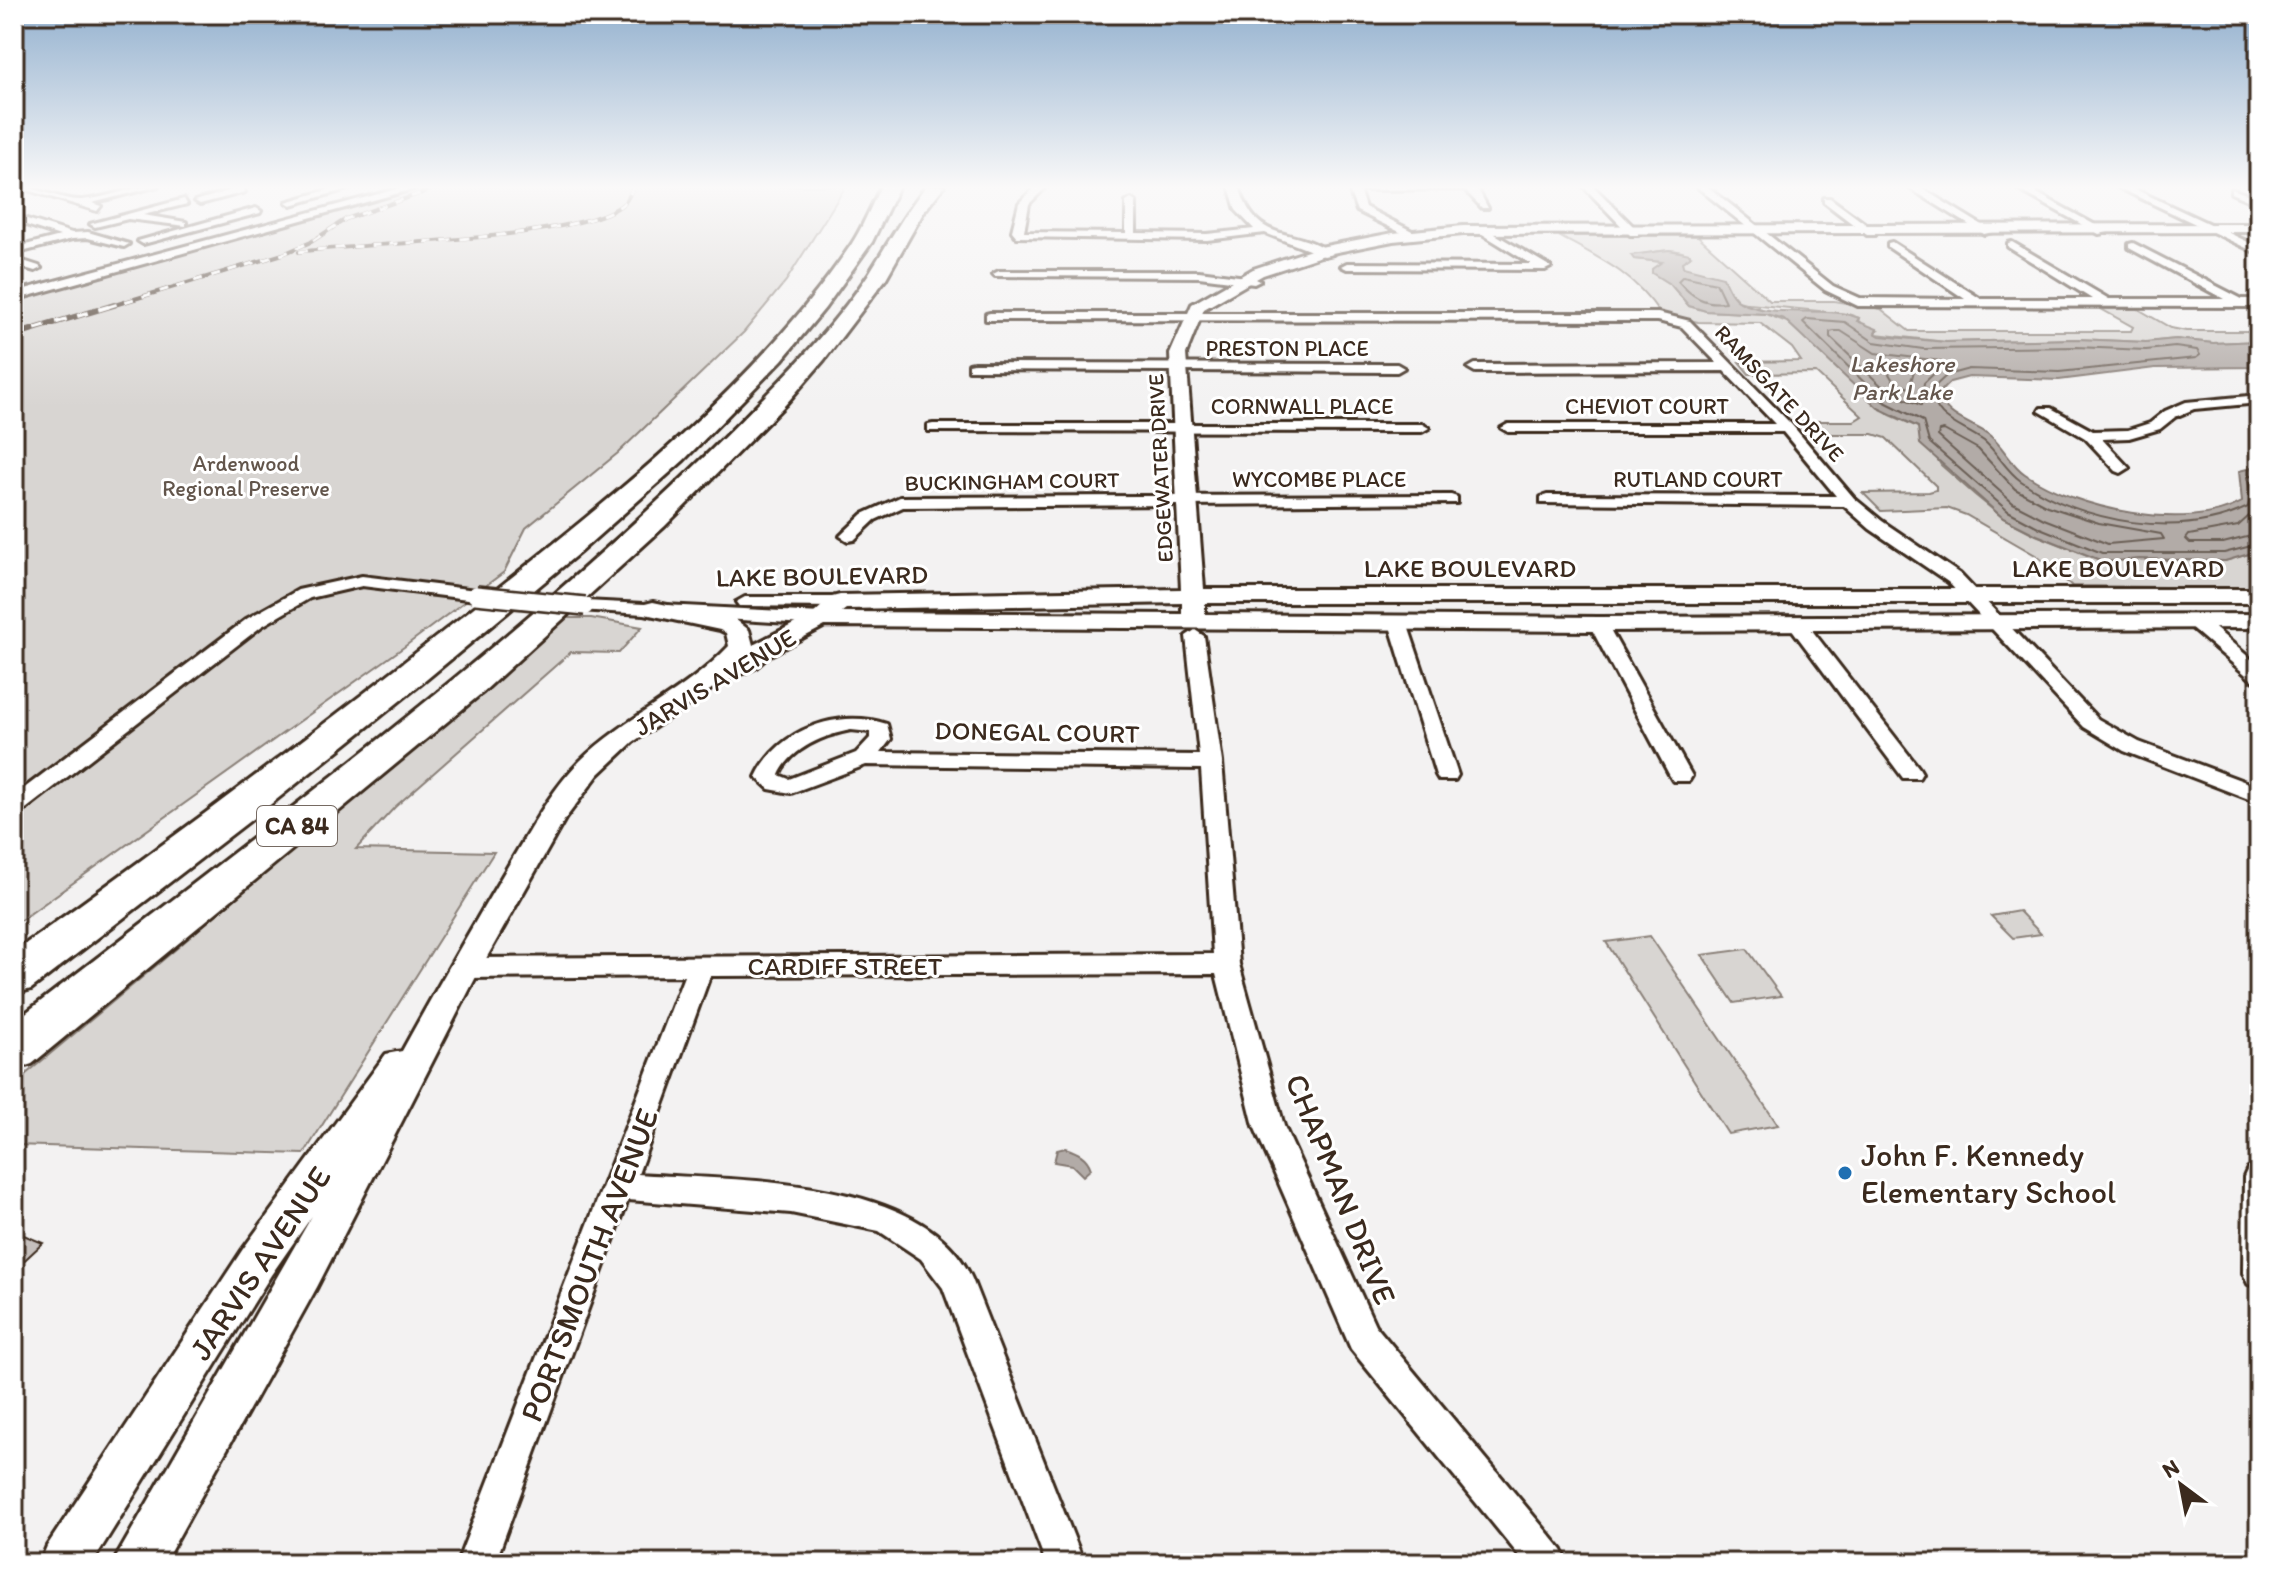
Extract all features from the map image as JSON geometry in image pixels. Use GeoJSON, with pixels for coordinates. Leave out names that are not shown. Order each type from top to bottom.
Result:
{"type":"FeatureCollection","features":[{"type":"Feature","properties":{"kind":"highway","name":"CA 84"},"geometry":{"type":"LineString","coordinates":[[14,976],[297,765],[507,597],[608,511],[774,353],[853,260]]}},
{"type":"Feature","properties":{"kind":"highway","name":"CA 84"},"geometry":{"type":"LineString","coordinates":[[14,1050],[469,685],[642,531],[755,422],[816,355],[875,280],[883,260]]}},
{"type":"Feature","properties":{"kind":"street"},"geometry":{"type":"LineString","coordinates":[[14,296],[148,260]]}},
{"type":"Feature","properties":{"kind":"street","name":"EDGEWATER DRIVE"},"geometry":{"type":"LineString","coordinates":[[1197,316],[1197,307],[1248,280],[1305,260]]}},
{"type":"Feature","properties":{"kind":"street"},"geometry":{"type":"LineString","coordinates":[[1347,266],[1545,267],[1533,260]]}},
{"type":"Feature","properties":{"kind":"street"},"geometry":{"type":"LineString","coordinates":[[1794,260],[1829,288],[1858,302],[2259,303]]}},
{"type":"Feature","properties":{"kind":"street"},"geometry":{"type":"LineString","coordinates":[[1914,260],[1979,303]]}},
{"type":"Feature","properties":{"kind":"street"},"geometry":{"type":"LineString","coordinates":[[2036,260],[2109,304]]}},
{"type":"Feature","properties":{"kind":"street"},"geometry":{"type":"LineString","coordinates":[[2159,260],[2240,303]]}},
{"type":"Feature","properties":{"kind":"street"},"geometry":{"type":"LineString","coordinates":[[14,261],[35,268]]}},
{"type":"Feature","properties":{"kind":"street"},"geometry":{"type":"LineString","coordinates":[[999,274],[1199,274],[1248,280]]}},
{"type":"Feature","properties":{"kind":"street","name":"EDGEWATER DRIVE"},"geometry":{"type":"LineString","coordinates":[[1195,626],[1178,368],[1182,341],[1197,316],[1223,302],[1248,280]]}},
{"type":"Feature","properties":{"kind":"street"},"geometry":{"type":"LineString","coordinates":[[1223,302],[1247,316]]}},
{"type":"Feature","properties":{"kind":"street","name":"RAMSGATE DRIVE"},"geometry":{"type":"LineString","coordinates":[[990,317],[1658,317],[1686,324],[1787,428],[1848,501],[1876,525],[1954,578],[2091,723],[2114,740],[2148,756],[2227,780],[2259,796]]}},
{"type":"Feature","properties":{"kind":"street","name":"PRESTON PLACE"},"geometry":{"type":"LineString","coordinates":[[974,367],[1397,368]]}},
{"type":"Feature","properties":{"kind":"street"},"geometry":{"type":"LineString","coordinates":[[1475,368],[1731,367]]}},
{"type":"Feature","properties":{"kind":"street"},"geometry":{"type":"LineString","coordinates":[[2090,435],[2129,434],[2155,426],[2170,414],[2191,405],[2259,399]]}},
{"type":"Feature","properties":{"kind":"street"},"geometry":{"type":"LineString","coordinates":[[2046,411],[2090,435],[2121,468]]}},
{"type":"Feature","properties":{"kind":"street","name":"CORNWALL PLACE"},"geometry":{"type":"LineString","coordinates":[[933,428],[1422,428]]}},
{"type":"Feature","properties":{"kind":"street","name":"CHEVIOT COURT"},"geometry":{"type":"LineString","coordinates":[[1508,428],[1787,428]]}},
{"type":"Feature","properties":{"kind":"street","name":"WYCOMBE PLACE"},"geometry":{"type":"LineString","coordinates":[[1186,501],[1451,500]]}},
{"type":"Feature","properties":{"kind":"street","name":"RUTLAND COURT"},"geometry":{"type":"LineString","coordinates":[[1547,500],[1848,501]]}},
{"type":"Feature","properties":{"kind":"street","name":"BUCKINGHAM COURT"},"geometry":{"type":"LineString","coordinates":[[848,536],[869,517],[900,502],[1186,501]]}},
{"type":"Feature","properties":{"kind":"street","name":"LAKE BOULEVARD"},"geometry":{"type":"LineString","coordinates":[[14,807],[255,622],[304,594],[362,581],[585,606],[821,619],[847,612],[1192,596],[2259,596]]}},
{"type":"Feature","properties":{"kind":"street","name":"LAKE BOULEVARD"},"geometry":{"type":"LineString","coordinates":[[681,609],[752,601],[847,612],[1195,626],[2259,621]]}},
{"type":"Feature","properties":{"kind":"street"},"geometry":{"type":"LineString","coordinates":[[653,609],[727,624],[737,630],[741,647],[713,677]]}},
{"type":"Feature","properties":{"kind":"street"},"geometry":{"type":"LineString","coordinates":[[746,663],[771,656],[847,612]]}},
{"type":"Feature","properties":{"kind":"street","name":"JARVIS AVENUE"},"geometry":{"type":"LineString","coordinates":[[137,1563],[310,1260],[464,968],[553,815],[588,769],[624,736],[713,677],[746,663],[761,650],[821,619]]}},
{"type":"Feature","properties":{"kind":"street"},"geometry":{"type":"LineString","coordinates":[[2195,621],[2259,676]]}},
{"type":"Feature","properties":{"kind":"street"},"geometry":{"type":"LineString","coordinates":[[1398,623],[1447,775]]}},
{"type":"Feature","properties":{"kind":"street"},"geometry":{"type":"LineString","coordinates":[[1598,624],[1681,776]]}},
{"type":"Feature","properties":{"kind":"street"},"geometry":{"type":"LineString","coordinates":[[1797,624],[1911,773]]}},
{"type":"Feature","properties":{"kind":"street","name":"CHAPMAN DRIVE"},"geometry":{"type":"LineString","coordinates":[[1195,626],[1211,762],[1226,964],[1269,1126],[1363,1337],[1549,1563]]}},
{"type":"Feature","properties":{"kind":"street","name":"DONEGAL COURT"},"geometry":{"type":"LineString","coordinates":[[864,758],[881,739],[880,728],[869,721],[848,722],[833,726],[783,752],[769,767],[767,777],[777,784],[791,786],[864,758],[1211,762]]}},
{"type":"Feature","properties":{"kind":"street","name":"CARDIFF STREET"},"geometry":{"type":"LineString","coordinates":[[464,968],[1226,964]]}},
{"type":"Feature","properties":{"kind":"street","name":"PORTSMOUTH AVENUE"},"geometry":{"type":"LineString","coordinates":[[476,1563],[701,967]]}},
{"type":"Feature","properties":{"kind":"street","name":"JARVIS AVENUE"},"geometry":{"type":"LineString","coordinates":[[64,1563],[257,1262],[464,968]]}},
{"type":"Feature","properties":{"kind":"street"},"geometry":{"type":"LineString","coordinates":[[2259,1177],[2259,1273]]}},
{"type":"Feature","properties":{"kind":"street"},"geometry":{"type":"LineString","coordinates":[[619,1186],[791,1199],[886,1219],[932,1249],[956,1279],[1065,1563]]}},
{"type":"Feature","properties":{"kind":"green space","name":"Ardenwood Regional Preserve"},"geometry":{"type":"Polygon","coordinates":[[[155,260],[800,260],[744,332],[618,453],[526,528],[504,572],[404,647],[14,925],[14,298],[155,260]]]}},
{"type":"Feature","properties":{"kind":"green space"},"geometry":{"type":"Polygon","coordinates":[[[1602,260],[1662,262],[1652,269],[1652,273],[1671,285],[1689,306],[1706,311],[1766,314],[1787,322],[1890,415],[1918,427],[1941,465],[1975,495],[2003,518],[2036,535],[2105,562],[2139,559],[2225,561],[2259,551],[2259,588],[2072,586],[2037,556],[1966,515],[1947,508],[1881,511],[1863,493],[1929,492],[1936,490],[1936,486],[1886,438],[1873,434],[1807,434],[1794,421],[1854,421],[1862,416],[1816,373],[1749,374],[1739,362],[1801,361],[1792,348],[1760,323],[1698,322],[1660,313],[1639,287],[1602,260]]]}},
{"type":"Feature","properties":{"kind":"green space"},"geometry":{"type":"Polygon","coordinates":[[[1724,260],[1770,301],[1834,301],[1881,309],[1909,331],[2131,331],[2133,327],[2101,309],[2138,309],[2171,328],[2186,331],[2259,331],[2259,341],[2213,343],[2176,339],[2146,342],[2076,339],[1946,342],[1876,334],[1878,330],[1858,323],[1859,318],[1848,314],[1738,301],[1727,288],[1683,267],[1682,262],[1724,260]]]}},
{"type":"Feature","properties":{"kind":"green space"},"geometry":{"type":"Polygon","coordinates":[[[560,618],[591,618],[642,627],[619,653],[571,652],[395,807],[356,849],[494,852],[304,1154],[14,1145],[14,1084],[176,949],[560,618]]]}},
{"type":"Feature","properties":{"kind":"green space"},"geometry":{"type":"Polygon","coordinates":[[[2019,911],[2041,934],[2013,938],[1991,916],[2019,911]]]}},
{"type":"Feature","properties":{"kind":"green space"},"geometry":{"type":"Polygon","coordinates":[[[1650,936],[1778,1125],[1728,1134],[1606,942],[1650,936]]]}},
{"type":"Feature","properties":{"kind":"green space"},"geometry":{"type":"Polygon","coordinates":[[[1747,949],[1781,996],[1734,1003],[1702,955],[1747,949]]]}},
{"type":"Feature","properties":{"kind":"water","name":"Lakeshore Park Lake"},"geometry":{"type":"Polygon","coordinates":[[[1640,260],[1686,260],[1682,262],[1683,267],[1723,277],[1740,302],[1769,310],[1845,314],[1877,329],[1875,333],[1880,336],[1946,342],[2076,339],[2146,342],[2176,339],[2213,343],[2259,341],[2259,367],[2155,368],[2059,380],[1969,377],[1950,382],[1940,392],[1951,413],[1988,434],[2025,474],[2073,498],[2132,513],[2192,516],[2219,511],[2242,502],[2239,471],[2259,466],[2259,551],[2225,561],[2139,559],[2105,562],[2037,535],[2003,518],[1920,444],[1918,427],[1878,408],[1784,319],[1766,314],[1706,311],[1689,306],[1671,285],[1652,273],[1652,269],[1662,262],[1640,260]]]}},
{"type":"Feature","properties":{"kind":"water"},"geometry":{"type":"Polygon","coordinates":[[[1065,1148],[1081,1155],[1091,1169],[1083,1176],[1072,1165],[1054,1162],[1057,1150],[1065,1148]]]}},
{"type":"Feature","properties":{"kind":"building"},"geometry":{"type":"Polygon","coordinates":[[[14,1231],[43,1243],[14,1270],[14,1231]]]}},
{"type":"Feature","properties":{"kind":"railway"},"geometry":{"type":"LineString","coordinates":[[108,307],[265,260]]}},
{"type":"Feature","properties":{"kind":"railway"},"geometry":{"type":"LineString","coordinates":[[14,335],[114,305]]}},
{"type":"Feature","properties":{"kind":"place","name":"John F. Kennedy Elementary School"},"geometry":{"type":"Point","coordinates":[1845,1173]}}]}
